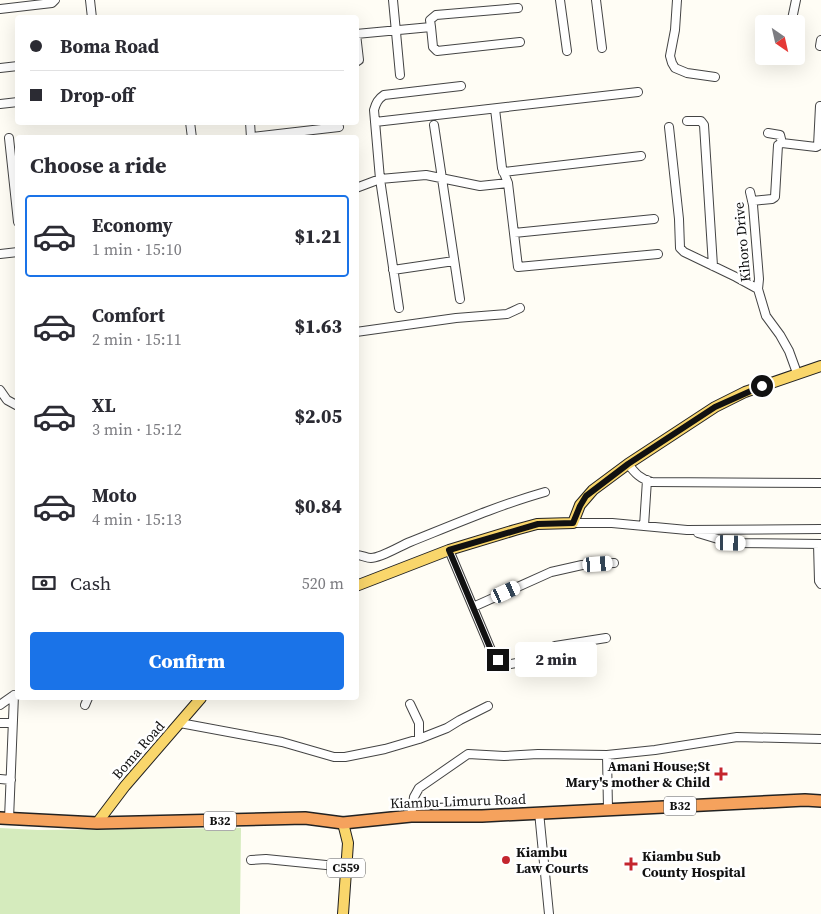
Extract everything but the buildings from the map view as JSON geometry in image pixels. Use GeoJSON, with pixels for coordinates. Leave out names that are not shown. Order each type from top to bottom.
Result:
{"type":"FeatureCollection","features":[{"type":"Feature","properties":{"kind":"highway","name":"Kiambu-Limuru Road"},"geometry":{"type":"LineString","coordinates":[[98,823],[305,818],[343,824],[411,816],[482,816],[805,800],[821,801]]}},
{"type":"Feature","properties":{"kind":"highway","name":"B32"},"geometry":{"type":"LineString","coordinates":[[5,818],[98,823]]}},
{"type":"Feature","properties":{"kind":"main road"},"geometry":{"type":"LineString","coordinates":[[359,585],[449,550],[538,524],[573,523],[586,496],[628,464],[715,407],[745,392],[821,366]]}},
{"type":"Feature","properties":{"kind":"main road","name":"Boma Road"},"geometry":{"type":"LineString","coordinates":[[98,823],[125,786],[180,723],[197,700]]}},
{"type":"Feature","properties":{"kind":"main road","name":"C559"},"geometry":{"type":"LineString","coordinates":[[343,824],[348,843],[344,914]]}},
{"type":"Feature","properties":{"kind":"street"},"geometry":{"type":"LineString","coordinates":[[0,9],[52,3],[55,0]]}},
{"type":"Feature","properties":{"kind":"street"},"geometry":{"type":"LineString","coordinates":[[90,0],[92,15]]}},
{"type":"Feature","properties":{"kind":"street"},"geometry":{"type":"LineString","coordinates":[[393,0],[400,75]]}},
{"type":"Feature","properties":{"kind":"street"},"geometry":{"type":"LineString","coordinates":[[560,0],[567,51]]}},
{"type":"Feature","properties":{"kind":"street"},"geometry":{"type":"LineString","coordinates":[[596,0],[602,48]]}},
{"type":"Feature","properties":{"kind":"street"},"geometry":{"type":"LineString","coordinates":[[676,0],[675,30],[670,56],[672,63],[675,68],[687,73],[715,77]]}},
{"type":"Feature","properties":{"kind":"street"},"geometry":{"type":"LineString","coordinates":[[793,15],[796,0]]}},
{"type":"Feature","properties":{"kind":"street"},"geometry":{"type":"LineString","coordinates":[[518,8],[436,16],[430,20],[430,27],[433,47],[437,51],[520,42]]}},
{"type":"Feature","properties":{"kind":"street"},"geometry":{"type":"LineString","coordinates":[[359,34],[396,32],[430,27]]}},
{"type":"Feature","properties":{"kind":"street"},"geometry":{"type":"LineString","coordinates":[[0,68],[15,66]]}},
{"type":"Feature","properties":{"kind":"street"},"geometry":{"type":"LineString","coordinates":[[399,308],[380,179],[375,122],[376,104],[378,99],[384,96],[461,86]]}},
{"type":"Feature","properties":{"kind":"street"},"geometry":{"type":"LineString","coordinates":[[375,122],[638,92]]}},
{"type":"Feature","properties":{"kind":"street"},"geometry":{"type":"LineString","coordinates":[[0,104],[15,102]]}},
{"type":"Feature","properties":{"kind":"street"},"geometry":{"type":"LineString","coordinates":[[768,133],[780,135],[782,143],[818,146],[820,106]]}},
{"type":"Feature","properties":{"kind":"street"},"geometry":{"type":"LineString","coordinates":[[495,109],[504,172],[508,183],[518,267],[658,254]]}},
{"type":"Feature","properties":{"kind":"street"},"geometry":{"type":"LineString","coordinates":[[687,121],[701,121],[704,126],[713,266]]}},
{"type":"Feature","properties":{"kind":"street"},"geometry":{"type":"LineString","coordinates":[[434,125],[460,299]]}},
{"type":"Feature","properties":{"kind":"street"},"geometry":{"type":"LineString","coordinates":[[269,135],[339,127]]}},
{"type":"Feature","properties":{"kind":"street"},"geometry":{"type":"LineString","coordinates":[[669,127],[679,219],[680,248],[684,252],[758,289]]}},
{"type":"Feature","properties":{"kind":"street"},"geometry":{"type":"LineString","coordinates":[[9,138],[15,163]]}},
{"type":"Feature","properties":{"kind":"street","name":"Kihoro Drive"},"geometry":{"type":"LineString","coordinates":[[782,143],[777,148],[775,197],[772,199],[751,196],[759,279],[758,289],[766,316],[789,351],[797,374]]}},
{"type":"Feature","properties":{"kind":"street"},"geometry":{"type":"LineString","coordinates":[[504,172],[641,156]]}},
{"type":"Feature","properties":{"kind":"street"},"geometry":{"type":"LineString","coordinates":[[359,187],[380,179],[426,175],[480,186],[508,183]]}},
{"type":"Feature","properties":{"kind":"street"},"geometry":{"type":"LineString","coordinates":[[514,233],[654,219]]}},
{"type":"Feature","properties":{"kind":"street"},"geometry":{"type":"LineString","coordinates":[[0,254],[15,252]]}},
{"type":"Feature","properties":{"kind":"street"},"geometry":{"type":"LineString","coordinates":[[393,270],[454,262]]}},
{"type":"Feature","properties":{"kind":"street"},"geometry":{"type":"LineString","coordinates":[[359,332],[456,318],[507,314],[520,308]]}},
{"type":"Feature","properties":{"kind":"street"},"geometry":{"type":"LineString","coordinates":[[0,390],[7,400],[15,404]]}},
{"type":"Feature","properties":{"kind":"street"},"geometry":{"type":"LineString","coordinates":[[628,464],[636,475],[648,480],[821,483]]}},
{"type":"Feature","properties":{"kind":"street"},"geometry":{"type":"LineString","coordinates":[[644,526],[648,480]]}},
{"type":"Feature","properties":{"kind":"street"},"geometry":{"type":"LineString","coordinates":[[359,556],[375,557],[521,498],[545,492]]}},
{"type":"Feature","properties":{"kind":"street"},"geometry":{"type":"LineString","coordinates":[[573,523],[612,523],[686,530],[821,529]]}},
{"type":"Feature","properties":{"kind":"street"},"geometry":{"type":"LineString","coordinates":[[801,529],[801,543]]}},
{"type":"Feature","properties":{"kind":"street"},"geometry":{"type":"LineString","coordinates":[[686,530],[725,542],[820,544],[819,580],[821,584]]}},
{"type":"Feature","properties":{"kind":"street"},"geometry":{"type":"LineString","coordinates":[[449,550],[491,650],[498,660],[505,665],[522,662],[555,646],[606,638]]}},
{"type":"Feature","properties":{"kind":"street"},"geometry":{"type":"LineString","coordinates":[[473,607],[551,572],[582,566],[614,563]]}},
{"type":"Feature","properties":{"kind":"street"},"geometry":{"type":"LineString","coordinates":[[0,705],[15,696]]}},
{"type":"Feature","properties":{"kind":"street"},"geometry":{"type":"LineString","coordinates":[[5,818],[11,780],[12,723],[15,700]]}},
{"type":"Feature","properties":{"kind":"street"},"geometry":{"type":"LineString","coordinates":[[410,704],[419,723],[420,739]]}},
{"type":"Feature","properties":{"kind":"street"},"geometry":{"type":"LineString","coordinates":[[180,723],[282,742],[334,757],[346,757],[420,739],[447,728],[488,706]]}},
{"type":"Feature","properties":{"kind":"street"},"geometry":{"type":"LineString","coordinates":[[0,723],[12,723]]}},
{"type":"Feature","properties":{"kind":"street"},"geometry":{"type":"LineString","coordinates":[[411,816],[414,797],[417,791],[468,754],[504,756],[538,754],[608,755],[655,750],[737,737],[821,739]]}},
{"type":"Feature","properties":{"kind":"street"},"geometry":{"type":"LineString","coordinates":[[608,755],[608,810]]}},
{"type":"Feature","properties":{"kind":"street"},"geometry":{"type":"LineString","coordinates":[[0,779],[11,780]]}},
{"type":"Feature","properties":{"kind":"street"},"geometry":{"type":"LineString","coordinates":[[539,812],[549,914]]}},
{"type":"Feature","properties":{"kind":"street"},"geometry":{"type":"LineString","coordinates":[[251,860],[266,859],[346,867]]}},
{"type":"Feature","properties":{"kind":"green space"},"geometry":{"type":"Polygon","coordinates":[[[0,828],[38,830],[241,828],[240,914],[0,914],[0,828]]]}},
{"type":"Feature","properties":{"kind":"place","name":"Amani House;St Mary's mother & Child"},"geometry":{"type":"Point","coordinates":[721,774]}},
{"type":"Feature","properties":{"kind":"place","name":"Kiambu Law Courts"},"geometry":{"type":"Point","coordinates":[506,860]}},
{"type":"Feature","properties":{"kind":"place","name":"Kiambu Sub County Hospital"},"geometry":{"type":"Point","coordinates":[631,864]}},
{"type":"Feature","properties":{"kind":"route"},"geometry":{"type":"LineString","coordinates":[[498,660],[491,650],[449,550],[538,524],[573,523],[586,496],[628,464],[715,407],[762,386]]}}]}
